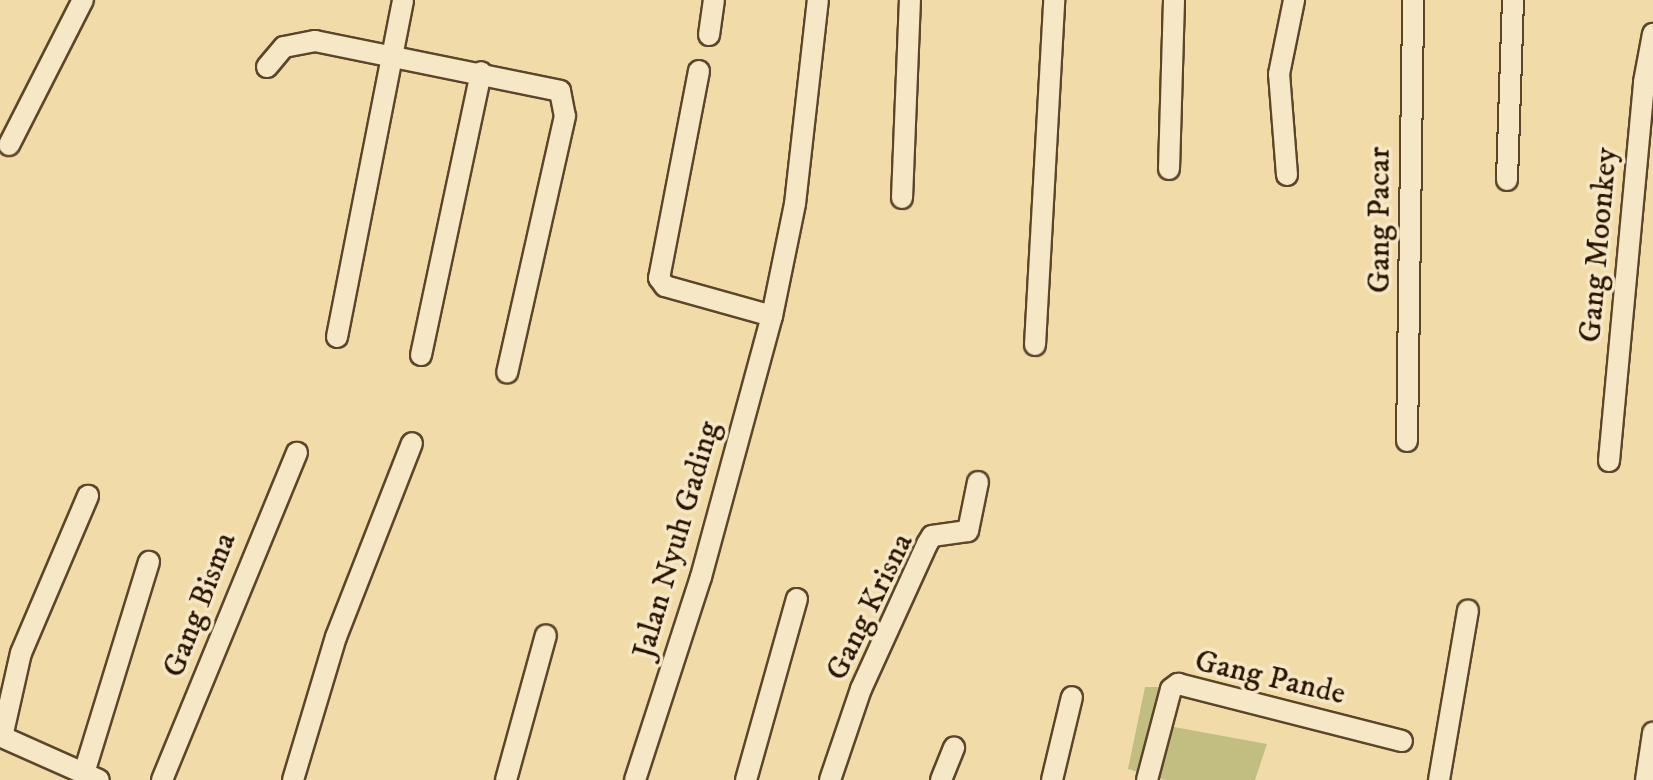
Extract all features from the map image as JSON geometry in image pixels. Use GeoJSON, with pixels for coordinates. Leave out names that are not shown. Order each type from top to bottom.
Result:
{"type":"FeatureCollection","features":[{"type":"Feature","properties":{"kind":"street"},"geometry":{"type":"LineString","coordinates":[[9,145],[83,0]]}},
{"type":"Feature","properties":{"kind":"street"},"geometry":{"type":"LineString","coordinates":[[337,337],[403,0]]}},
{"type":"Feature","properties":{"kind":"street"},"geometry":{"type":"LineString","coordinates":[[709,35],[714,0]]}},
{"type":"Feature","properties":{"kind":"street","name":"Jalan Nyuh Gading"},"geometry":{"type":"LineString","coordinates":[[635,780],[701,577],[772,316],[795,204],[818,0]]}},
{"type":"Feature","properties":{"kind":"street"},"geometry":{"type":"LineString","coordinates":[[902,198],[910,0]]}},
{"type":"Feature","properties":{"kind":"street"},"geometry":{"type":"LineString","coordinates":[[1035,345],[1054,0]]}},
{"type":"Feature","properties":{"kind":"street"},"geometry":{"type":"LineString","coordinates":[[1169,169],[1174,0]]}},
{"type":"Feature","properties":{"kind":"street"},"geometry":{"type":"LineString","coordinates":[[1287,175],[1279,74],[1294,0]]}},
{"type":"Feature","properties":{"kind":"street","name":"Gang Pacar"},"geometry":{"type":"LineString","coordinates":[[1407,441],[1413,0]]}},
{"type":"Feature","properties":{"kind":"street"},"geometry":{"type":"LineString","coordinates":[[1507,180],[1513,0]]}},
{"type":"Feature","properties":{"kind":"street","name":"Gang Moonkey"},"geometry":{"type":"LineString","coordinates":[[1609,461],[1644,82],[1653,34]]}},
{"type":"Feature","properties":{"kind":"street"},"geometry":{"type":"LineString","coordinates":[[267,67],[275,53],[299,41],[481,72],[556,89],[566,104],[507,373]]}},
{"type":"Feature","properties":{"kind":"street"},"geometry":{"type":"LineString","coordinates":[[699,71],[659,278],[665,286],[772,316]]}},
{"type":"Feature","properties":{"kind":"street"},"geometry":{"type":"LineString","coordinates":[[421,355],[481,72]]}},
{"type":"Feature","properties":{"kind":"street"},"geometry":{"type":"LineString","coordinates":[[293,780],[336,637],[412,443]]}},
{"type":"Feature","properties":{"kind":"street","name":"Gang Bisma"},"geometry":{"type":"LineString","coordinates":[[162,780],[297,453]]}},
{"type":"Feature","properties":{"kind":"street","name":"Gang Krisna"},"geometry":{"type":"LineString","coordinates":[[830,780],[861,689],[927,544],[932,536],[968,531],[978,482]]}},
{"type":"Feature","properties":{"kind":"street"},"geometry":{"type":"LineString","coordinates":[[88,496],[21,653],[1,737],[92,776],[149,562]]}},
{"type":"Feature","properties":{"kind":"street"},"geometry":{"type":"LineString","coordinates":[[746,780],[797,599]]}},
{"type":"Feature","properties":{"kind":"street"},"geometry":{"type":"LineString","coordinates":[[1439,780],[1468,610]]}},
{"type":"Feature","properties":{"kind":"street"},"geometry":{"type":"LineString","coordinates":[[506,780],[546,635]]}},
{"type":"Feature","properties":{"kind":"street","name":"Gang Pande"},"geometry":{"type":"LineString","coordinates":[[1147,780],[1171,689],[1178,684],[1402,741]]}},
{"type":"Feature","properties":{"kind":"street"},"geometry":{"type":"LineString","coordinates":[[1052,780],[1072,697]]}},
{"type":"Feature","properties":{"kind":"street"},"geometry":{"type":"LineString","coordinates":[[1646,780],[1653,733]]}},
{"type":"Feature","properties":{"kind":"street"},"geometry":{"type":"LineString","coordinates":[[941,780],[954,748]]}},
{"type":"Feature","properties":{"kind":"shaded area"},"geometry":{"type":"Polygon","coordinates":[[[1145,687],[1169,687],[1163,725],[1267,744],[1255,780],[1165,780],[1128,769],[1145,687]]]}}]}
